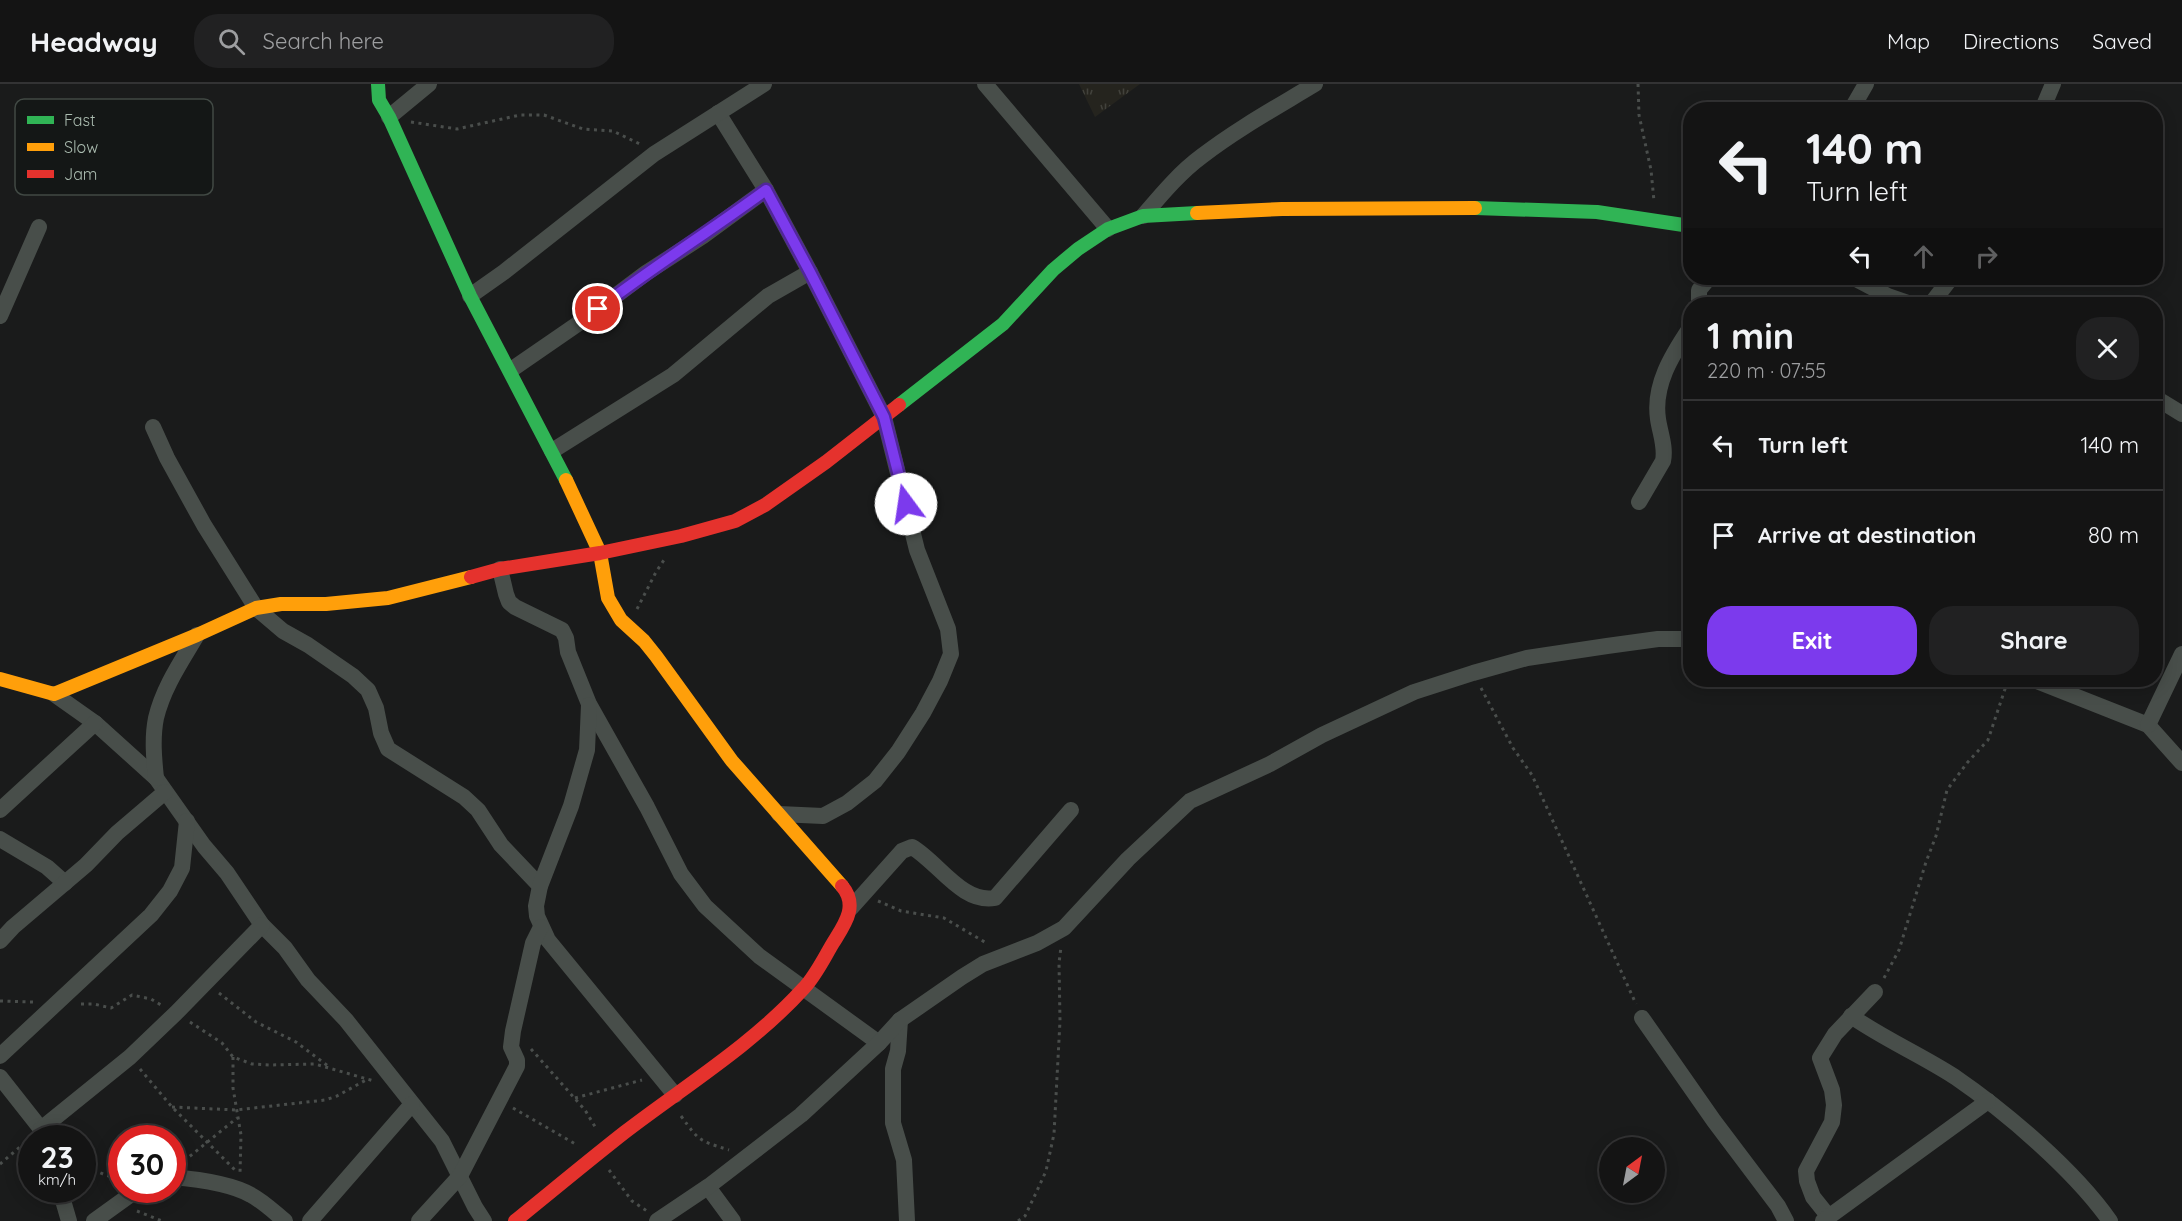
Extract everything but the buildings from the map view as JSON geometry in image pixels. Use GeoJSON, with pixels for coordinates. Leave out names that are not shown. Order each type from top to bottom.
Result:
{"type":"FeatureCollection","features":[{"type":"Feature","properties":{"kind":"street"},"geometry":{"type":"LineString","coordinates":[[378,84],[380,100],[470,296],[552,451],[600,553],[608,598],[621,620],[656,656],[732,761],[845,890],[850,908]]}},
{"type":"Feature","properties":{"kind":"street"},"geometry":{"type":"LineString","coordinates":[[389,117],[429,84]]}},
{"type":"Feature","properties":{"kind":"street"},"geometry":{"type":"LineString","coordinates":[[470,296],[654,154],[764,84]]}},
{"type":"Feature","properties":{"kind":"street"},"geometry":{"type":"LineString","coordinates":[[985,84],[1108,229]]}},
{"type":"Feature","properties":{"kind":"street"},"geometry":{"type":"LineString","coordinates":[[1143,216],[1169,186],[1200,157],[1315,84]]}},
{"type":"Feature","properties":{"kind":"street"},"geometry":{"type":"LineString","coordinates":[[1856,102],[1866,84]]}},
{"type":"Feature","properties":{"kind":"street"},"geometry":{"type":"LineString","coordinates":[[2045,102],[2053,84]]}},
{"type":"Feature","properties":{"kind":"street"},"geometry":{"type":"LineString","coordinates":[[718,113],[766,190],[884,417],[917,550],[948,629],[951,654],[940,681],[922,713],[898,752],[875,781],[847,803],[823,816],[779,814]]}},
{"type":"Feature","properties":{"kind":"street"},"geometry":{"type":"LineString","coordinates":[[511,370],[766,190]]}},
{"type":"Feature","properties":{"kind":"street"},"geometry":{"type":"LineString","coordinates":[[54,694],[256,608],[281,604],[326,604],[388,598],[500,569],[600,553],[681,536],[735,521],[765,505],[826,462],[1003,324],[1053,270],[1078,249],[1108,229],[1143,216],[1282,209],[1470,208],[1597,212],[1683,225]]}},
{"type":"Feature","properties":{"kind":"street"},"geometry":{"type":"LineString","coordinates":[[0,314],[39,227]]}},
{"type":"Feature","properties":{"kind":"street"},"geometry":{"type":"LineString","coordinates":[[552,451],[673,375],[768,296],[810,272]]}},
{"type":"Feature","properties":{"kind":"street"},"geometry":{"type":"LineString","coordinates":[[1867,285],[1891,297]]}},
{"type":"Feature","properties":{"kind":"street"},"geometry":{"type":"LineString","coordinates":[[1936,297],[1946,285]]}},
{"type":"Feature","properties":{"kind":"street"},"geometry":{"type":"LineString","coordinates":[[1639,502],[1665,454],[1657,412],[1657,395],[1661,380],[1683,339]]}},
{"type":"Feature","properties":{"kind":"street"},"geometry":{"type":"LineString","coordinates":[[2163,402],[2182,414]]}},
{"type":"Feature","properties":{"kind":"street"},"geometry":{"type":"LineString","coordinates":[[153,427],[167,458],[204,525],[256,608],[284,631],[353,676],[368,690],[388,749],[464,797],[478,810],[501,845],[540,886]]}},
{"type":"Feature","properties":{"kind":"street"},"geometry":{"type":"LineString","coordinates":[[500,569],[509,602],[515,608],[562,630],[568,652],[589,704],[676,864],[705,906],[759,956],[879,1043]]}},
{"type":"Feature","properties":{"kind":"street"},"geometry":{"type":"LineString","coordinates":[[160,785],[154,749],[156,719],[172,676],[197,635]]}},
{"type":"Feature","properties":{"kind":"street"},"geometry":{"type":"LineString","coordinates":[[659,1219],[708,1187],[801,1115],[879,1043],[900,1020],[983,964],[1037,944],[1064,928],[1128,859],[1190,801],[1414,692],[1527,658],[1658,639],[1683,639]]}},
{"type":"Feature","properties":{"kind":"street"},"geometry":{"type":"LineString","coordinates":[[2148,725],[2182,654]]}},
{"type":"Feature","properties":{"kind":"street"},"geometry":{"type":"LineString","coordinates":[[0,680],[54,694],[95,723],[160,785],[204,846],[227,873],[262,925],[285,948],[308,980],[346,1020],[442,1141],[484,1221]]}},
{"type":"Feature","properties":{"kind":"street"},"geometry":{"type":"LineString","coordinates":[[2052,687],[2148,725],[2182,763]]}},
{"type":"Feature","properties":{"kind":"street"},"geometry":{"type":"LineString","coordinates":[[589,704],[587,750],[571,806],[540,886],[536,906],[541,927],[548,940],[660,1076],[672,1098]]}},
{"type":"Feature","properties":{"kind":"street"},"geometry":{"type":"LineString","coordinates":[[0,810],[95,723]]}},
{"type":"Feature","properties":{"kind":"street"},"geometry":{"type":"LineString","coordinates":[[0,941],[13,927],[66,883],[117,833],[160,785]]}},
{"type":"Feature","properties":{"kind":"street"},"geometry":{"type":"LineString","coordinates":[[515,1221],[600,1152],[723,1060],[767,1024],[805,988],[846,922],[850,908],[902,851],[912,846],[955,883],[975,896],[987,900],[995,898],[1071,810]]}},
{"type":"Feature","properties":{"kind":"street"},"geometry":{"type":"LineString","coordinates":[[0,1056],[151,915],[170,891],[182,868],[187,821]]}},
{"type":"Feature","properties":{"kind":"street"},"geometry":{"type":"LineString","coordinates":[[0,839],[47,867],[66,883]]}},
{"type":"Feature","properties":{"kind":"street"},"geometry":{"type":"LineString","coordinates":[[53,1125],[176,1013],[262,925]]}},
{"type":"Feature","properties":{"kind":"street"},"geometry":{"type":"LineString","coordinates":[[419,1221],[460,1176],[517,1066],[517,1060],[511,1047],[513,1031],[533,943],[541,927]]}},
{"type":"Feature","properties":{"kind":"street"},"geometry":{"type":"LineString","coordinates":[[1875,992],[1851,1016],[1820,1058],[1832,1090],[1834,1105],[1832,1122],[1806,1170],[1813,1197],[1826,1219],[1988,1101]]}},
{"type":"Feature","properties":{"kind":"street"},"geometry":{"type":"LineString","coordinates":[[1851,1016],[1953,1076],[1988,1101],[2046,1151],[2097,1202],[2110,1221]]}},
{"type":"Feature","properties":{"kind":"street"},"geometry":{"type":"LineString","coordinates":[[1642,1018],[1714,1121],[1778,1206],[1786,1221]]}},
{"type":"Feature","properties":{"kind":"street"},"geometry":{"type":"LineString","coordinates":[[900,1020],[898,1051],[893,1069],[893,1123],[904,1160],[907,1221]]}},
{"type":"Feature","properties":{"kind":"street"},"geometry":{"type":"LineString","coordinates":[[0,1077],[36,1125]]}},
{"type":"Feature","properties":{"kind":"street"},"geometry":{"type":"LineString","coordinates":[[310,1221],[412,1104]]}},
{"type":"Feature","properties":{"kind":"street"},"geometry":{"type":"LineString","coordinates":[[186,1178],[249,1193],[285,1221]]}},
{"type":"Feature","properties":{"kind":"street"},"geometry":{"type":"LineString","coordinates":[[708,1187],[733,1221]]}},
{"type":"Feature","properties":{"kind":"street"},"geometry":{"type":"LineString","coordinates":[[64,1203],[69,1221]]}},
{"type":"Feature","properties":{"kind":"street"},"geometry":{"type":"LineString","coordinates":[[94,1221],[118,1203]]}},
{"type":"Feature","properties":{"kind":"path"},"geometry":{"type":"LineString","coordinates":[[1638,84],[1639,116],[1651,170],[1656,221]]}},
{"type":"Feature","properties":{"kind":"path"},"geometry":{"type":"LineString","coordinates":[[389,117],[457,129],[520,115],[544,115],[583,129],[614,131],[637,141],[654,154]]}},
{"type":"Feature","properties":{"kind":"path"},"geometry":{"type":"LineString","coordinates":[[629,627],[656,572],[681,536]]}},
{"type":"Feature","properties":{"kind":"path"},"geometry":{"type":"LineString","coordinates":[[1473,673],[1513,748],[1532,775],[1642,1018]]}},
{"type":"Feature","properties":{"kind":"path"},"geometry":{"type":"LineString","coordinates":[[1875,992],[1899,951],[1936,836],[1947,790],[1988,740],[2006,687]]}},
{"type":"Feature","properties":{"kind":"path"},"geometry":{"type":"LineString","coordinates":[[865,891],[878,901],[901,911],[944,918],[988,944],[1012,953]]}},
{"type":"Feature","properties":{"kind":"path"},"geometry":{"type":"LineString","coordinates":[[1018,1221],[1025,1216],[1041,1182],[1054,1134],[1060,1021],[1059,963],[1064,928]]}},
{"type":"Feature","properties":{"kind":"path"},"geometry":{"type":"LineString","coordinates":[[206,983],[256,1022],[297,1042],[329,1067]]}},
{"type":"Feature","properties":{"kind":"path"},"geometry":{"type":"LineString","coordinates":[[0,1001],[94,1004],[111,1008],[132,995],[151,999],[176,1013],[222,1043],[233,1057],[252,1064],[315,1064],[368,1079],[396,1083]]}},
{"type":"Feature","properties":{"kind":"path"},"geometry":{"type":"LineString","coordinates":[[513,1031],[551,1070],[585,1110],[600,1152],[632,1201],[659,1219]]}},
{"type":"Feature","properties":{"kind":"path"},"geometry":{"type":"LineString","coordinates":[[130,1057],[172,1107],[240,1174],[241,1135],[233,1088],[233,1057]]}},
{"type":"Feature","properties":{"kind":"path"},"geometry":{"type":"LineString","coordinates":[[574,1098],[660,1076]]}},
{"type":"Feature","properties":{"kind":"path"},"geometry":{"type":"LineString","coordinates":[[172,1107],[236,1110],[325,1100],[368,1079]]}},
{"type":"Feature","properties":{"kind":"path"},"geometry":{"type":"LineString","coordinates":[[672,1098],[697,1138],[704,1143],[747,1156]]}},
{"type":"Feature","properties":{"kind":"path"},"geometry":{"type":"LineString","coordinates":[[498,1101],[600,1152]]}},
{"type":"Feature","properties":{"kind":"path"},"geometry":{"type":"LineString","coordinates":[[186,1160],[238,1117]]}},
{"type":"Feature","properties":{"kind":"path"},"geometry":{"type":"LineString","coordinates":[[0,1164],[18,1151]]}},
{"type":"Feature","properties":{"kind":"path"},"geometry":{"type":"LineString","coordinates":[[115,1205],[162,1221]]}},
{"type":"Feature","properties":{"kind":"green space"},"geometry":{"type":"Polygon","coordinates":[[[1079,84],[1140,84],[1095,117],[1079,84]]]}},
{"type":"Feature","properties":{"kind":"traffic: fast"},"geometry":{"type":"LineString","coordinates":[[378,84],[379,100],[389,117],[470,296],[566,480]]}},
{"type":"Feature","properties":{"kind":"traffic: fast"},"geometry":{"type":"LineString","coordinates":[[1475,208],[1597,212],[1683,225]]}},
{"type":"Feature","properties":{"kind":"traffic: fast"},"geometry":{"type":"LineString","coordinates":[[899,405],[1003,324],[1053,270],[1078,249],[1108,229],[1143,216],[1197,213]]}},
{"type":"Feature","properties":{"kind":"traffic: slow"},"geometry":{"type":"LineString","coordinates":[[1197,213],[1282,209],[1475,208]]}},
{"type":"Feature","properties":{"kind":"traffic: slow"},"geometry":{"type":"LineString","coordinates":[[566,480],[600,553],[608,598],[621,620],[644,641],[656,656],[732,761],[842,886]]}},
{"type":"Feature","properties":{"kind":"traffic: slow"},"geometry":{"type":"LineString","coordinates":[[0,679],[54,694],[256,608],[281,604],[326,604],[388,598],[471,577]]}},
{"type":"Feature","properties":{"kind":"traffic: jam"},"geometry":{"type":"LineString","coordinates":[[471,577],[500,569],[600,553],[681,536],[735,521],[765,505],[826,462],[899,405]]}},
{"type":"Feature","properties":{"kind":"traffic: jam"},"geometry":{"type":"LineString","coordinates":[[515,1221],[625,1132],[740,1047],[803,989],[819,967],[848,915],[849,901],[842,886]]}},
{"type":"Feature","properties":{"kind":"route"},"geometry":{"type":"LineString","coordinates":[[598,309],[766,190],[884,417],[906,504]]}}]}
